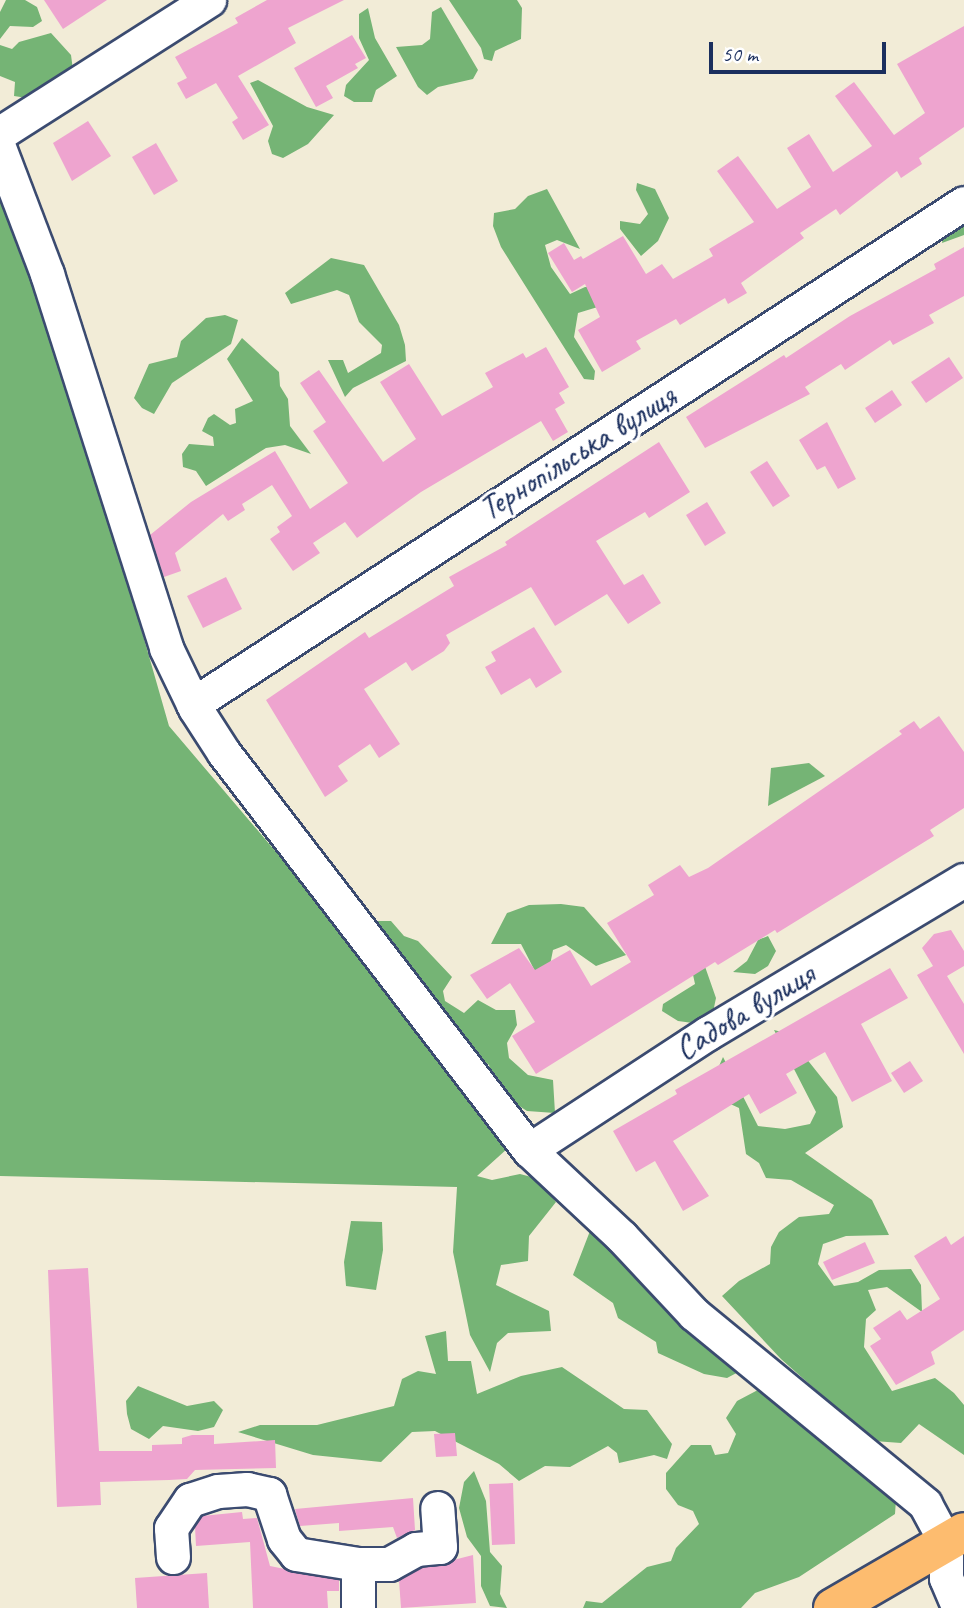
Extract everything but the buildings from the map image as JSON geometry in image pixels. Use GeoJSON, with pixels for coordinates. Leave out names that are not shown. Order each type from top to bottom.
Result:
{"type":"FeatureCollection","features":[{"type":"Feature","properties":{"kind":"highway"},"geometry":{"type":"LineString","coordinates":[[833,1608],[955,1537]]}},
{"type":"Feature","properties":{"kind":"street"},"geometry":{"type":"LineString","coordinates":[[0,133],[209,0]]}},
{"type":"Feature","properties":{"kind":"street"},"geometry":{"type":"LineString","coordinates":[[0,150],[47,274],[166,648],[193,704],[224,753],[529,1150],[694,1314],[925,1504],[955,1537],[946,1578],[959,1608]]}},
{"type":"Feature","properties":{"kind":"street","name":"Тернопільська вулиця"},"geometry":{"type":"LineString","coordinates":[[193,704],[964,203]]}},
{"type":"Feature","properties":{"kind":"street","name":"Садова вулиця"},"geometry":{"type":"LineString","coordinates":[[529,1150],[708,1033],[964,880]]}},
{"type":"Feature","properties":{"kind":"street"},"geometry":{"type":"LineString","coordinates":[[173,1557],[171,1528],[190,1500],[247,1489],[269,1494],[284,1539],[296,1554],[358,1564],[389,1564],[416,1549],[440,1547],[437,1508]]}},
{"type":"Feature","properties":{"kind":"street"},"geometry":{"type":"LineString","coordinates":[[358,1564],[358,1608]]}},
{"type":"Feature","properties":{"kind":"green space"},"geometry":{"type":"Polygon","coordinates":[[[6,0],[25,0],[37,7],[42,21],[33,27],[10,26],[0,39],[0,12],[6,0]]]}},
{"type":"Feature","properties":{"kind":"green space"},"geometry":{"type":"Polygon","coordinates":[[[449,0],[517,0],[522,8],[521,39],[495,51],[492,61],[484,59],[481,48],[449,0]]]}},
{"type":"Feature","properties":{"kind":"green space"},"geometry":{"type":"Polygon","coordinates":[[[441,7],[478,70],[473,79],[438,87],[427,95],[418,87],[396,47],[422,45],[430,39],[432,12],[441,7]]]}},
{"type":"Feature","properties":{"kind":"green space"},"geometry":{"type":"Polygon","coordinates":[[[368,8],[375,38],[397,76],[376,90],[372,102],[354,102],[344,96],[346,85],[369,60],[359,38],[359,14],[368,8]]]}},
{"type":"Feature","properties":{"kind":"green space"},"geometry":{"type":"Polygon","coordinates":[[[51,33],[71,55],[73,70],[27,98],[14,96],[15,82],[0,76],[0,45],[12,49],[19,42],[51,33]]]}},
{"type":"Feature","properties":{"kind":"green space"},"geometry":{"type":"Polygon","coordinates":[[[258,80],[307,107],[334,115],[308,144],[283,158],[272,154],[268,141],[273,126],[250,83],[258,80]]]}},
{"type":"Feature","properties":{"kind":"green space"},"geometry":{"type":"Polygon","coordinates":[[[0,175],[41,279],[169,726],[519,1138],[477,1176],[492,1180],[520,1174],[539,1179],[556,1202],[529,1236],[528,1261],[501,1265],[496,1285],[549,1311],[551,1331],[508,1333],[497,1343],[490,1372],[470,1335],[453,1252],[457,1187],[0,1176],[0,175]]]}},
{"type":"Feature","properties":{"kind":"green space"},"geometry":{"type":"Polygon","coordinates":[[[637,183],[655,189],[669,218],[658,241],[641,256],[620,229],[620,221],[640,224],[648,214],[636,190],[637,183]]]}},
{"type":"Feature","properties":{"kind":"green space"},"geometry":{"type":"Polygon","coordinates":[[[547,189],[580,249],[557,240],[545,245],[551,267],[570,294],[585,287],[605,286],[601,306],[578,313],[574,337],[595,371],[594,380],[584,379],[501,247],[493,226],[494,213],[515,209],[528,196],[547,189]]]}},
{"type":"Feature","properties":{"kind":"green space"},"geometry":{"type":"Polygon","coordinates":[[[964,216],[964,235],[942,243],[944,231],[964,216]]]}},
{"type":"Feature","properties":{"kind":"green space"},"geometry":{"type":"Polygon","coordinates":[[[331,258],[364,265],[399,325],[405,345],[406,361],[353,388],[345,397],[328,360],[343,360],[348,373],[381,353],[382,345],[359,322],[349,295],[337,290],[291,304],[285,293],[331,258]]]}},
{"type":"Feature","properties":{"kind":"green space"},"geometry":{"type":"Polygon","coordinates":[[[225,315],[238,320],[231,344],[172,383],[154,414],[142,408],[134,398],[149,364],[177,357],[181,341],[206,318],[225,315]]]}},
{"type":"Feature","properties":{"kind":"green space"},"geometry":{"type":"Polygon","coordinates":[[[242,338],[279,372],[280,386],[288,399],[290,426],[311,454],[285,445],[266,448],[206,486],[196,471],[183,467],[182,454],[189,444],[214,446],[213,437],[202,431],[208,418],[214,414],[230,425],[236,423],[235,409],[253,401],[227,359],[242,338]]]}},
{"type":"Feature","properties":{"kind":"green space"},"geometry":{"type":"Polygon","coordinates":[[[809,763],[825,776],[768,806],[771,768],[809,763]]]}},
{"type":"Feature","properties":{"kind":"green space"},"geometry":{"type":"Polygon","coordinates":[[[561,904],[584,907],[626,955],[596,966],[566,945],[553,950],[550,965],[537,975],[521,944],[491,944],[507,913],[529,905],[561,904]]]}},
{"type":"Feature","properties":{"kind":"green space"},"geometry":{"type":"Polygon","coordinates":[[[377,921],[391,921],[404,936],[418,941],[452,977],[443,991],[445,1001],[464,1013],[478,1000],[496,1010],[515,1010],[517,1025],[507,1043],[509,1058],[528,1075],[553,1080],[555,1113],[527,1111],[513,1102],[491,1075],[489,1065],[470,1050],[377,921]]]}},
{"type":"Feature","properties":{"kind":"green space"},"geometry":{"type":"Polygon","coordinates":[[[768,936],[776,951],[768,966],[755,974],[733,972],[747,961],[758,940],[768,936]]]}},
{"type":"Feature","properties":{"kind":"green space"},"geometry":{"type":"Polygon","coordinates":[[[702,958],[716,998],[712,1017],[700,1024],[678,1021],[662,1011],[663,1004],[695,984],[692,970],[702,958]]]}},
{"type":"Feature","properties":{"kind":"green space"},"geometry":{"type":"Polygon","coordinates":[[[774,1030],[786,1033],[837,1097],[843,1127],[805,1153],[872,1200],[889,1235],[846,1236],[823,1244],[818,1264],[834,1286],[858,1282],[879,1270],[911,1269],[921,1285],[922,1312],[887,1287],[868,1290],[876,1310],[866,1319],[864,1347],[892,1391],[935,1378],[954,1393],[964,1405],[964,1455],[919,1424],[901,1443],[874,1441],[781,1359],[722,1296],[739,1281],[770,1264],[771,1247],[779,1232],[799,1217],[829,1214],[834,1205],[791,1180],[766,1178],[759,1163],[746,1154],[739,1108],[726,1102],[716,1073],[723,1057],[758,1126],[785,1129],[810,1124],[816,1112],[774,1030]]]}},
{"type":"Feature","properties":{"kind":"green space"},"geometry":{"type":"Polygon","coordinates":[[[351,1221],[382,1222],[383,1250],[376,1290],[346,1286],[344,1262],[351,1221]]]}},
{"type":"Feature","properties":{"kind":"green space"},"geometry":{"type":"Polygon","coordinates":[[[590,1231],[608,1236],[746,1368],[727,1378],[704,1374],[658,1353],[656,1342],[618,1318],[613,1303],[573,1275],[590,1231]]]}},
{"type":"Feature","properties":{"kind":"green space"},"geometry":{"type":"Polygon","coordinates":[[[446,1331],[448,1361],[471,1361],[477,1394],[521,1376],[562,1367],[624,1409],[647,1410],[672,1444],[667,1459],[654,1455],[619,1463],[617,1453],[608,1446],[570,1467],[545,1466],[519,1481],[499,1464],[435,1431],[412,1432],[381,1462],[313,1455],[238,1432],[260,1425],[317,1425],[394,1406],[402,1379],[418,1371],[436,1374],[425,1336],[446,1331]]]}},
{"type":"Feature","properties":{"kind":"green space"},"geometry":{"type":"Polygon","coordinates":[[[771,1383],[897,1485],[895,1514],[799,1577],[755,1593],[741,1608],[583,1608],[586,1601],[602,1603],[647,1567],[671,1561],[676,1548],[699,1524],[693,1511],[678,1505],[666,1489],[666,1473],[691,1445],[711,1445],[715,1455],[728,1453],[736,1434],[726,1418],[737,1401],[771,1383]]]}},
{"type":"Feature","properties":{"kind":"green space"},"geometry":{"type":"Polygon","coordinates":[[[138,1386],[187,1406],[214,1401],[223,1410],[214,1427],[198,1431],[163,1426],[149,1439],[131,1429],[127,1414],[126,1401],[138,1386]]]}},
{"type":"Feature","properties":{"kind":"green space"},"geometry":{"type":"Polygon","coordinates":[[[474,1471],[486,1501],[490,1552],[502,1566],[500,1594],[507,1608],[490,1606],[481,1586],[481,1556],[467,1537],[459,1508],[464,1482],[474,1471]]]}}]}
